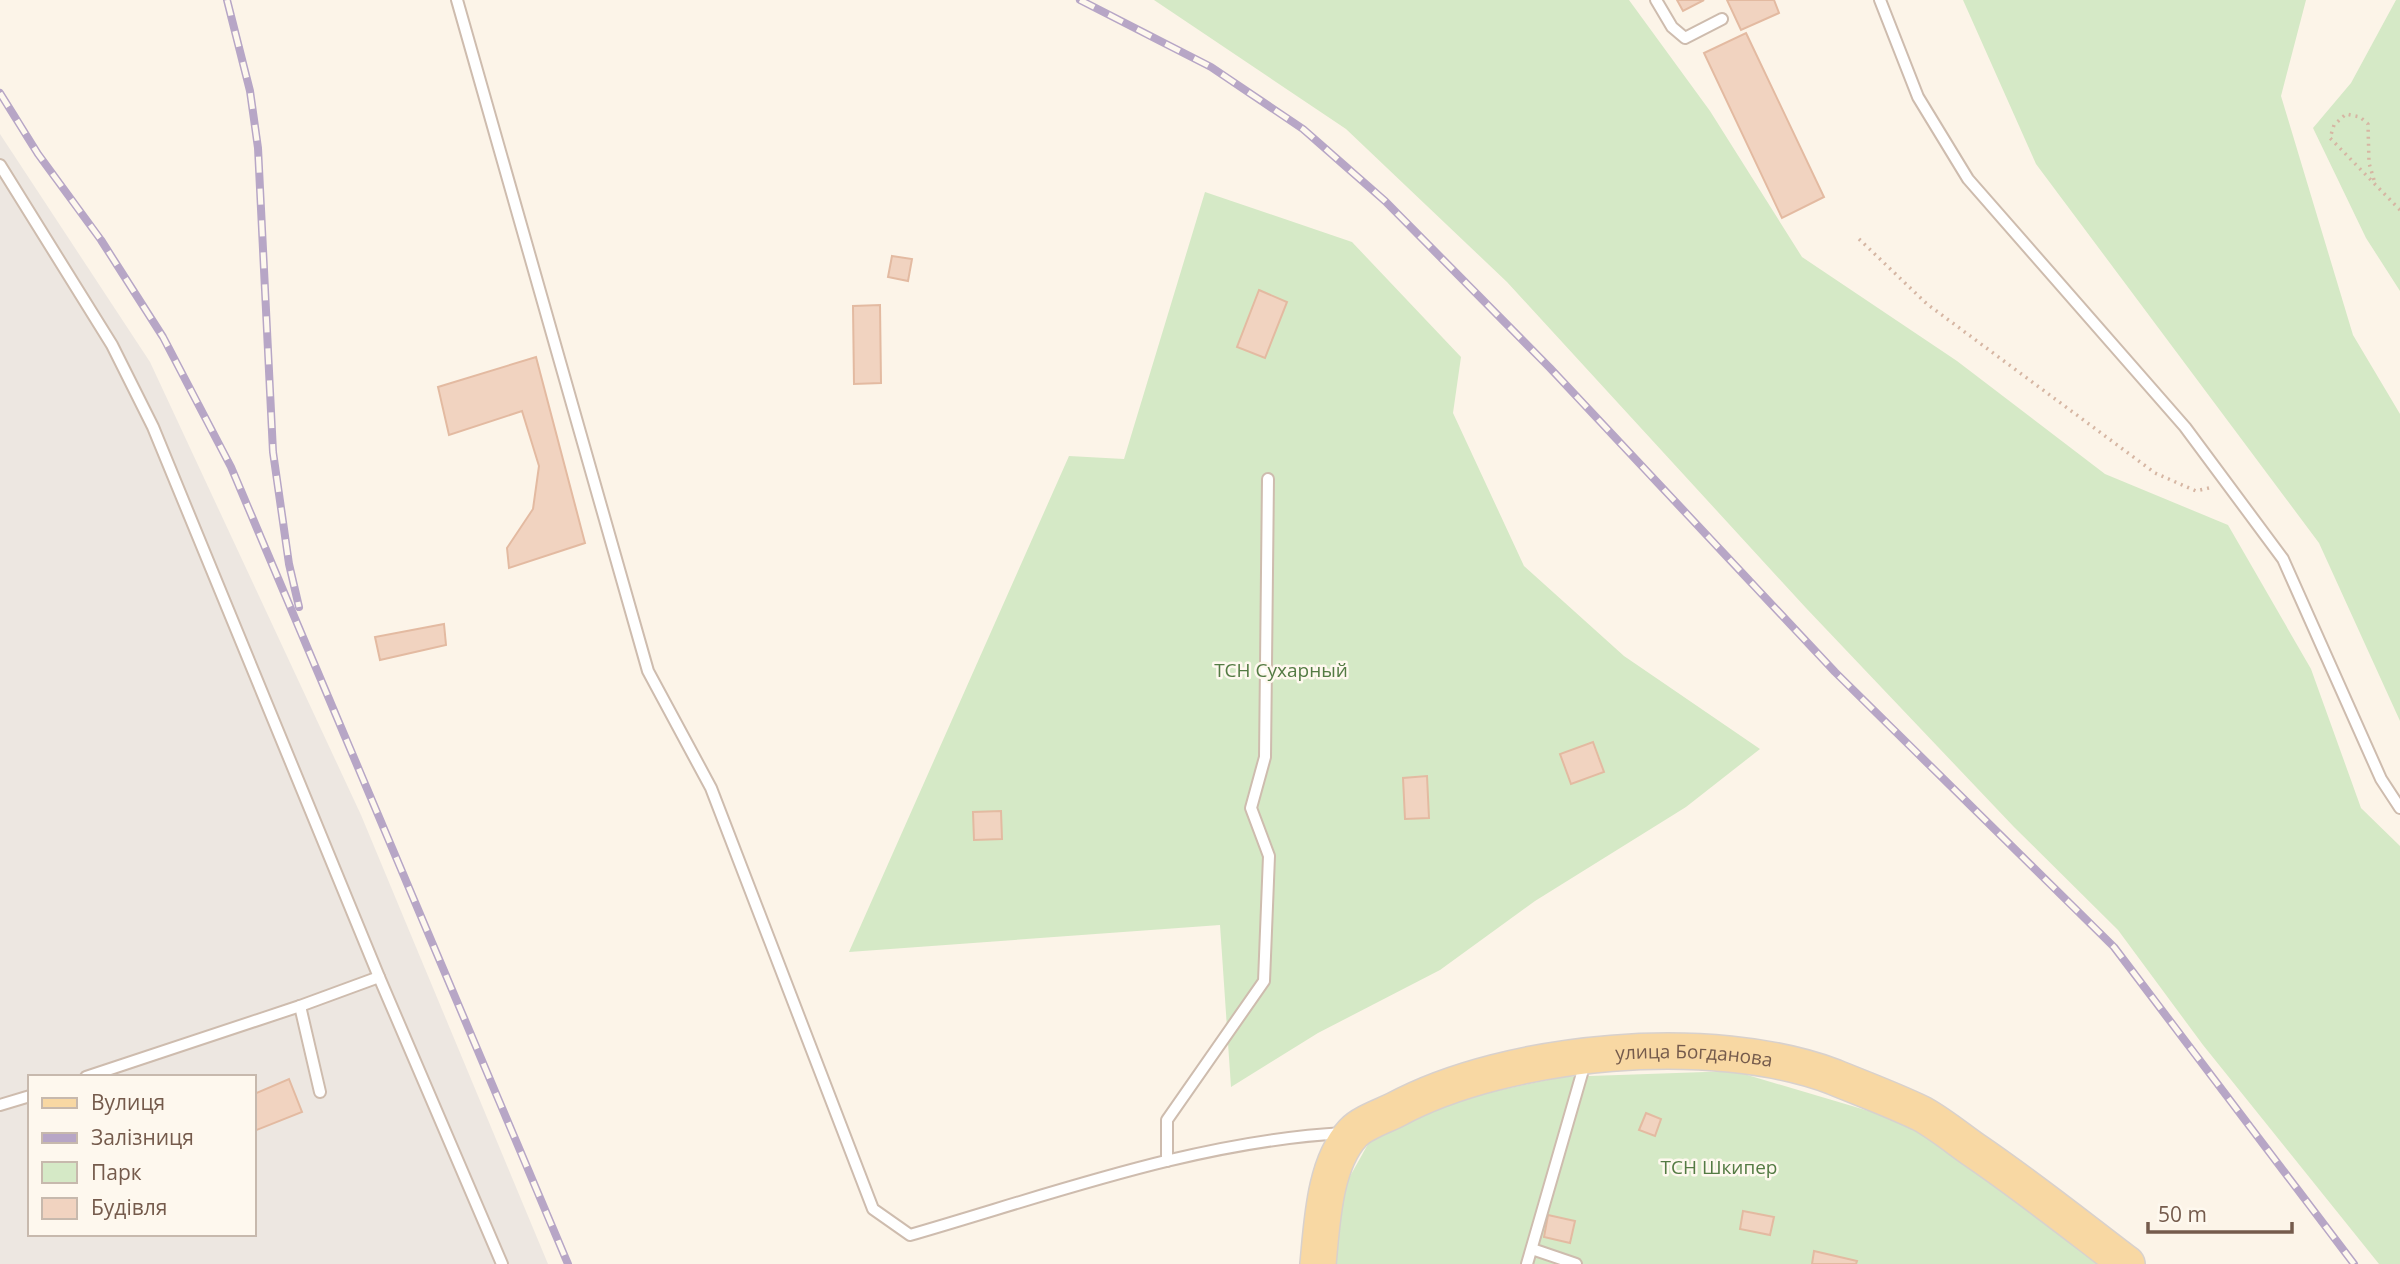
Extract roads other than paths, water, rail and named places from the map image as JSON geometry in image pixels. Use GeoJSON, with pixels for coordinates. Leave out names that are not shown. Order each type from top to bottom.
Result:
{"type":"FeatureCollection","features":[{"type":"Feature","properties":{"kind":"main road","name":"улица Богданова"},"geometry":{"type":"LineString","coordinates":[[1353,1132],[1430,1091],[1510,1068],[1587,1057],[1711,1052],[1774,1058],[1832,1076],[1924,1115],[2004,1171],[2127,1264]]}},
{"type":"Feature","properties":{"kind":"main road"},"geometry":{"type":"LineString","coordinates":[[1318,1264],[1322,1213],[1331,1172],[1353,1132]]}},
{"type":"Feature","properties":{"kind":"lane"},"geometry":{"type":"LineString","coordinates":[[457,0],[648,671],[711,788],[873,1209],[911,1235],[1167,1161],[1287,1136],[1353,1132]]}},
{"type":"Feature","properties":{"kind":"lane"},"geometry":{"type":"LineString","coordinates":[[1656,0],[1672,27],[1685,38],[1722,19]]}},
{"type":"Feature","properties":{"kind":"lane"},"geometry":{"type":"LineString","coordinates":[[1880,0],[1918,97],[1968,179],[2185,427],[2283,559],[2375,767],[2400,808]]}},
{"type":"Feature","properties":{"kind":"lane"},"geometry":{"type":"LineString","coordinates":[[0,165],[112,345],[153,427],[379,977],[502,1264]]}},
{"type":"Feature","properties":{"kind":"lane"},"geometry":{"type":"LineString","coordinates":[[1167,1161],[1167,1120],[1264,981],[1269,856],[1251,808],[1265,757],[1268,479]]}},
{"type":"Feature","properties":{"kind":"lane"},"geometry":{"type":"LineString","coordinates":[[92,1075],[379,977]]}},
{"type":"Feature","properties":{"kind":"lane"},"geometry":{"type":"LineString","coordinates":[[300,1006],[320,1092]]}},
{"type":"Feature","properties":{"kind":"lane"},"geometry":{"type":"LineString","coordinates":[[1527,1264],[1587,1057]]}},
{"type":"Feature","properties":{"kind":"lane"},"geometry":{"type":"LineString","coordinates":[[0,1105],[28,1097]]}},
{"type":"Feature","properties":{"kind":"lane"},"geometry":{"type":"LineString","coordinates":[[1532,1249],[1576,1264]]}},
{"type":"Feature","properties":{"kind":"railway"},"geometry":{"type":"LineString","coordinates":[[227,0],[250,91],[258,148],[273,452],[289,564],[299,607]]}},
{"type":"Feature","properties":{"kind":"railway"},"geometry":{"type":"LineString","coordinates":[[1080,0],[1211,67],[1303,129],[1385,201],[1550,368],[1835,672],[2114,947],[2354,1264]]}},
{"type":"Feature","properties":{"kind":"railway"},"geometry":{"type":"LineString","coordinates":[[0,93],[38,154],[101,240],[163,337],[231,467],[568,1264]]}},
{"type":"Feature","properties":{"kind":"park label","name":"ТСН Сухарный"},"geometry":{"type":"Point","coordinates":[1281,670]}},
{"type":"Feature","properties":{"kind":"park label","name":"ТСН Шкипер"},"geometry":{"type":"Point","coordinates":[1719,1167]}}]}
